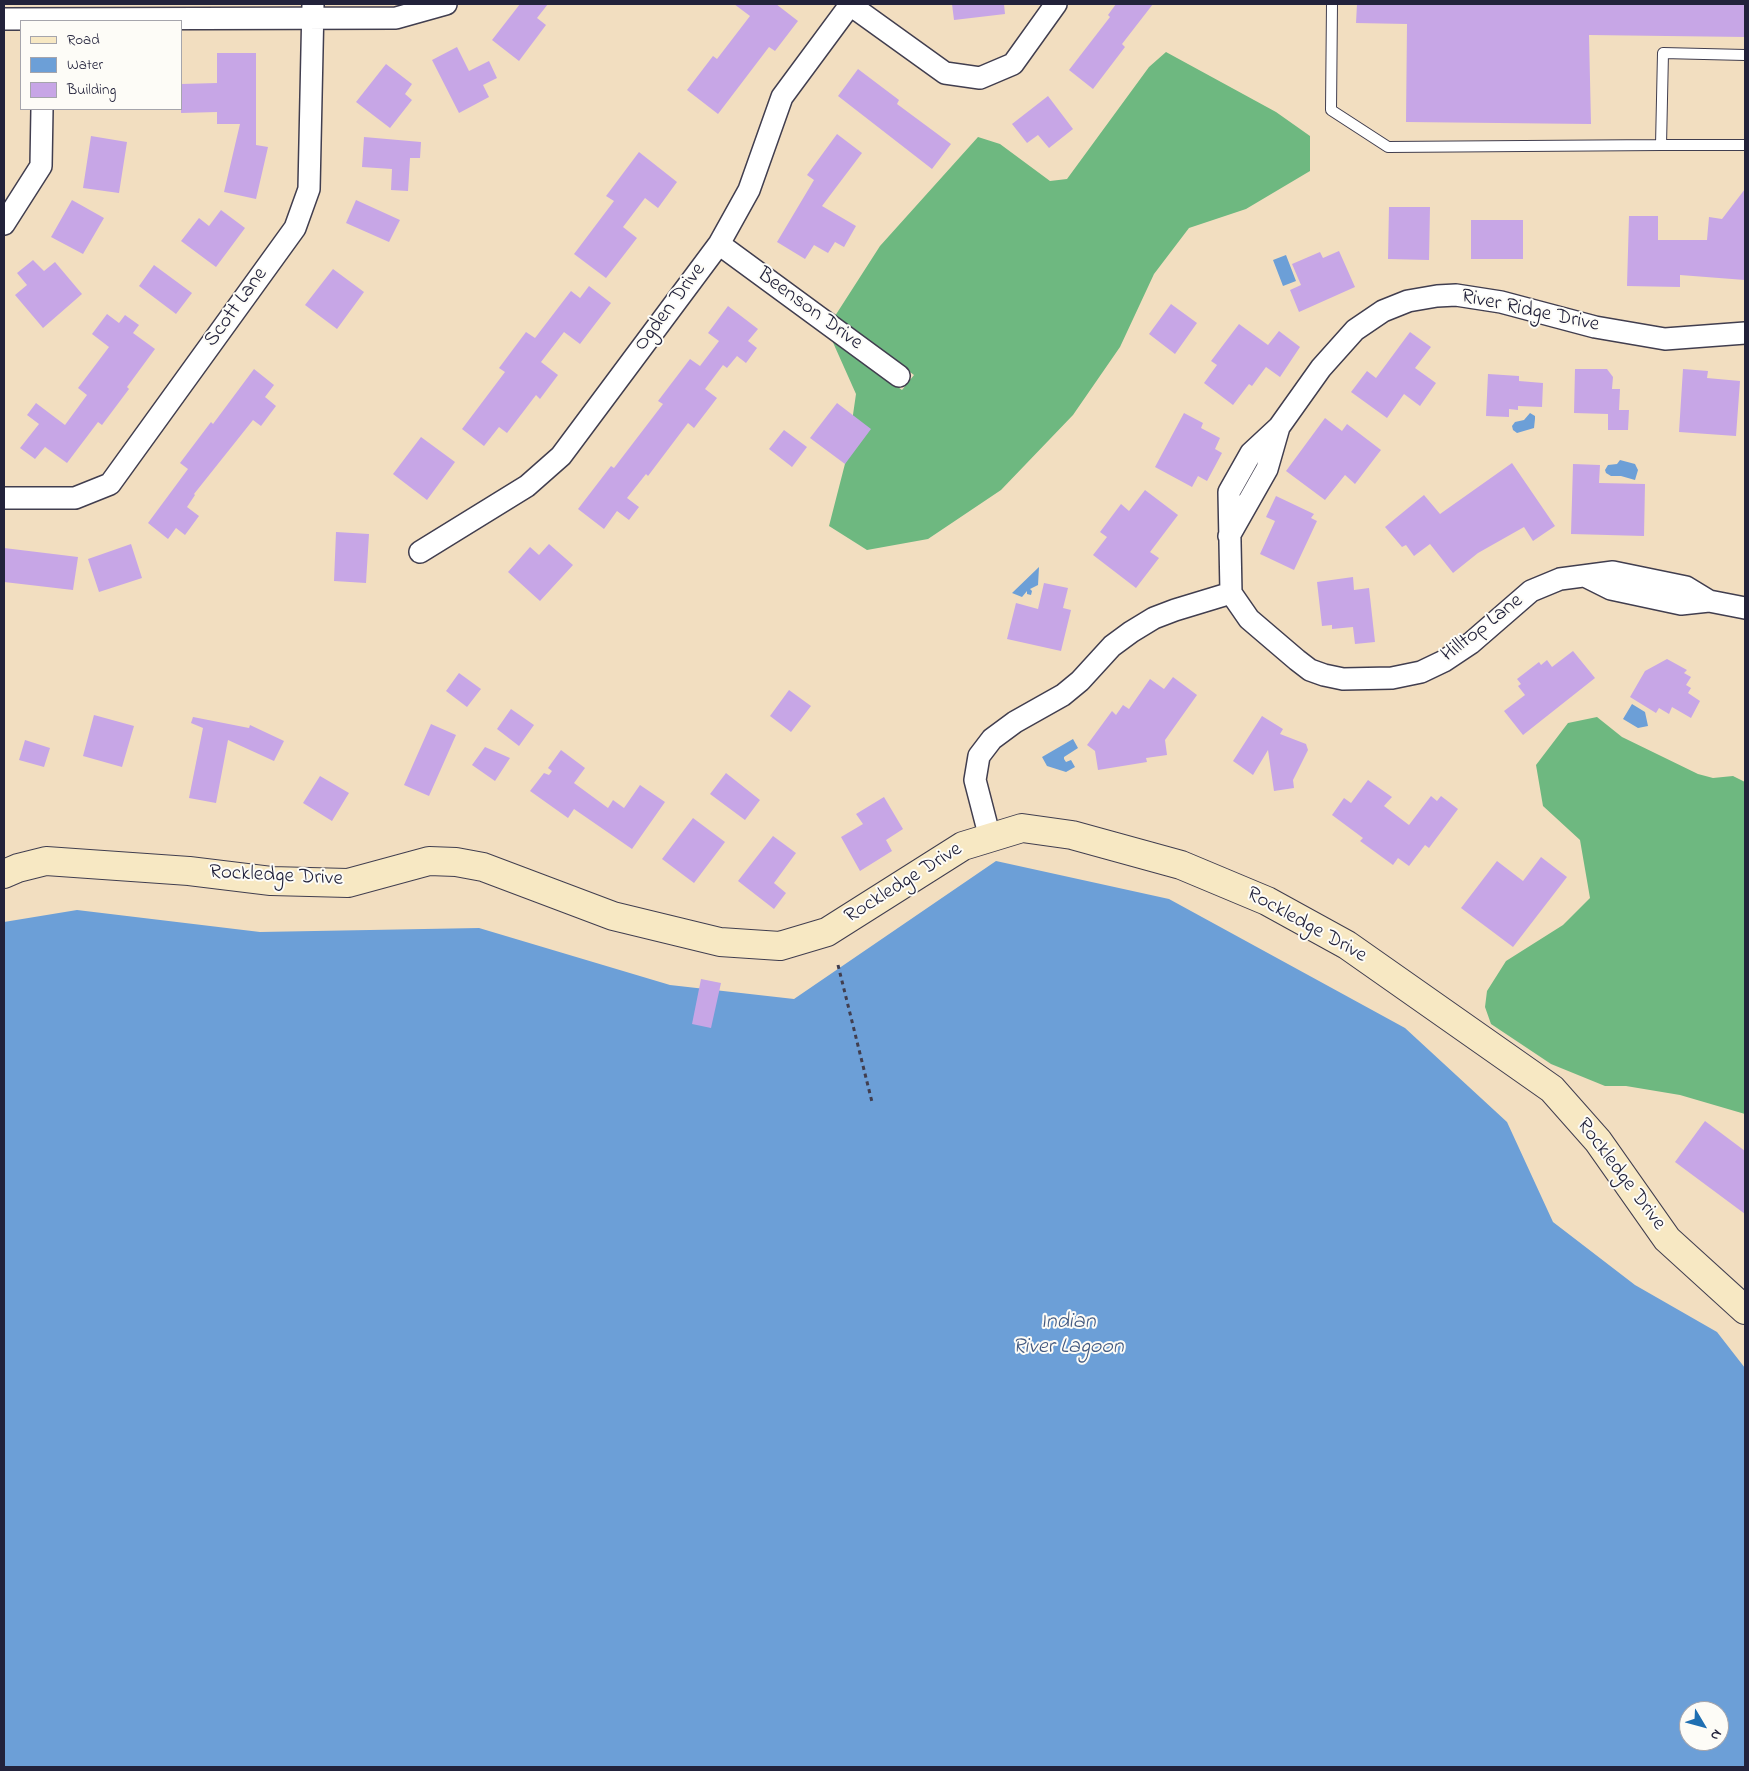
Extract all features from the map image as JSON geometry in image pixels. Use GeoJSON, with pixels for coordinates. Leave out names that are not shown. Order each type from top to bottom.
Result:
{"type":"FeatureCollection","features":[{"type":"Feature","properties":{"kind":"street"},"geometry":{"type":"LineString","coordinates":[[4,19],[44,20],[313,11],[396,18],[446,4]]}},
{"type":"Feature","properties":{"kind":"street"},"geometry":{"type":"LineString","coordinates":[[849,4],[945,73],[980,78],[1012,64],[1056,4]]}},
{"type":"Feature","properties":{"kind":"street","name":"Ogden Drive"},"geometry":{"type":"LineString","coordinates":[[420,552],[527,486],[561,456],[719,244],[749,190],[782,97],[849,4]]}},
{"type":"Feature","properties":{"kind":"street","name":"Scott Lane"},"geometry":{"type":"LineString","coordinates":[[4,498],[75,498],[110,484],[295,228],[310,189],[313,11]]}},
{"type":"Feature","properties":{"kind":"street"},"geometry":{"type":"LineString","coordinates":[[4,224],[41,166],[42,110]]}},
{"type":"Feature","properties":{"kind":"street","name":"Beenson Drive"},"geometry":{"type":"LineString","coordinates":[[719,244],[899,376]]}},
{"type":"Feature","properties":{"kind":"street","name":"River Ridge Drive"},"geometry":{"type":"LineString","coordinates":[[1231,593],[1228,492],[1251,453],[1279,427],[1321,368],[1355,330],[1384,311],[1408,300],[1456,295],[1501,302],[1595,327],[1666,339],[1745,333]]}},
{"type":"Feature","properties":{"kind":"street","name":"Hilltop Lane"},"geometry":{"type":"LineString","coordinates":[[1231,593],[1248,619],[1310,670],[1344,679],[1392,678],[1421,672],[1444,661],[1471,643],[1531,591],[1560,579],[1587,577],[1611,589],[1681,604],[1709,601],[1745,608]]}},
{"type":"Feature","properties":{"kind":"street"},"geometry":{"type":"LineString","coordinates":[[990,838],[975,780],[979,756],[992,739],[1015,722],[1063,695],[1080,681],[1112,646],[1131,632],[1154,618],[1231,593]]}},
{"type":"Feature","properties":{"kind":"street","name":"Rockledge Drive"},"geometry":{"type":"LineString","coordinates":[[4,874],[18,868],[46,861],[189,871],[271,881],[348,883],[429,861],[456,862],[483,867],[613,916],[720,942],[780,946],[827,932],[963,846],[1022,828],[1072,835],[1181,865],[1267,901],[1347,945],[1552,1089],[1598,1141],[1667,1239],[1745,1310]]}},
{"type":"Feature","properties":{"kind":"lane"},"geometry":{"type":"LineString","coordinates":[[1332,4],[1331,110],[1388,147],[1745,145]]}},
{"type":"Feature","properties":{"kind":"lane"},"geometry":{"type":"LineString","coordinates":[[1661,145],[1663,53],[1745,55]]}},
{"type":"Feature","properties":{"kind":"path"},"geometry":{"type":"LineString","coordinates":[[838,964],[872,1102]]}},
{"type":"Feature","properties":{"kind":"green space"},"geometry":{"type":"Polygon","coordinates":[[[1166,52],[1276,112],[1310,136],[1310,171],[1246,209],[1189,228],[1154,274],[1120,347],[1073,415],[1001,490],[928,539],[867,550],[829,526],[847,456],[856,394],[831,338],[902,390],[914,375],[835,316],[880,246],[978,137],[1000,144],[1050,181],[1067,179],[1149,67],[1166,52]]]}},
{"type":"Feature","properties":{"kind":"green space"},"geometry":{"type":"Polygon","coordinates":[[[1597,717],[1622,737],[1698,774],[1713,778],[1733,776],[1745,782],[1745,1114],[1680,1095],[1626,1086],[1605,1086],[1551,1064],[1491,1024],[1485,1007],[1487,991],[1506,961],[1563,925],[1590,898],[1580,840],[1543,806],[1536,765],[1568,723],[1597,717]]]}},
{"type":"Feature","properties":{"kind":"water"},"geometry":{"type":"Polygon","coordinates":[[[1286,255],[1296,281],[1283,286],[1273,260],[1286,255]]]}},
{"type":"Feature","properties":{"kind":"water"},"geometry":{"type":"Polygon","coordinates":[[[1530,413],[1535,416],[1534,428],[1517,433],[1513,430],[1512,426],[1515,422],[1524,420],[1530,413]]]}},
{"type":"Feature","properties":{"kind":"water"},"geometry":{"type":"Polygon","coordinates":[[[1620,460],[1635,464],[1638,470],[1635,480],[1621,476],[1611,476],[1606,473],[1605,470],[1608,465],[1617,464],[1620,460]]]}},
{"type":"Feature","properties":{"kind":"water"},"geometry":{"type":"Polygon","coordinates":[[[1039,567],[1038,585],[1030,589],[1032,591],[1031,595],[1027,594],[1027,591],[1022,597],[1012,593],[1039,567]]]}},
{"type":"Feature","properties":{"kind":"water"},"geometry":{"type":"Polygon","coordinates":[[[1632,704],[1645,712],[1648,726],[1638,728],[1623,719],[1632,704]]]}},
{"type":"Feature","properties":{"kind":"water"},"geometry":{"type":"Polygon","coordinates":[[[1073,739],[1078,748],[1064,757],[1064,759],[1066,762],[1071,760],[1075,767],[1066,772],[1047,766],[1042,757],[1073,739]]]}},
{"type":"Feature","properties":{"kind":"water","name":"Indian River Lagoon"},"geometry":{"type":"Polygon","coordinates":[[[996,861],[1169,899],[1405,1028],[1507,1122],[1553,1222],[1635,1285],[1717,1332],[1745,1368],[1745,1767],[4,1767],[4,922],[77,910],[260,932],[479,928],[670,985],[794,999],[996,861]]]}},
{"type":"Feature","properties":{"kind":"building"},"geometry":{"type":"Polygon","coordinates":[[[520,4],[548,4],[537,18],[546,25],[519,61],[492,40],[520,4]]]}},
{"type":"Feature","properties":{"kind":"building"},"geometry":{"type":"Polygon","coordinates":[[[734,4],[776,4],[798,21],[775,51],[769,47],[718,114],[687,90],[713,56],[717,59],[750,16],[734,4]]]}},
{"type":"Feature","properties":{"kind":"building"},"geometry":{"type":"Polygon","coordinates":[[[952,4],[1004,4],[1005,14],[954,20],[952,4]]]}},
{"type":"Feature","properties":{"kind":"building"},"geometry":{"type":"Polygon","coordinates":[[[1116,4],[1153,4],[1122,44],[1125,47],[1093,89],[1069,70],[1110,17],[1108,15],[1116,4]]]}},
{"type":"Feature","properties":{"kind":"building"},"geometry":{"type":"Polygon","coordinates":[[[1357,4],[1745,4],[1745,37],[1589,35],[1591,124],[1406,122],[1407,24],[1356,23],[1357,4]]]}},
{"type":"Feature","properties":{"kind":"building"},"geometry":{"type":"Polygon","coordinates":[[[457,47],[469,71],[489,61],[497,78],[483,85],[489,97],[459,113],[432,60],[457,47]]]}},
{"type":"Feature","properties":{"kind":"building"},"geometry":{"type":"Polygon","coordinates":[[[217,53],[256,53],[256,145],[268,147],[256,199],[224,192],[240,124],[217,124],[217,112],[181,113],[182,84],[217,83],[217,53]]]}},
{"type":"Feature","properties":{"kind":"building"},"geometry":{"type":"Polygon","coordinates":[[[386,64],[412,84],[405,94],[412,100],[390,128],[356,102],[386,64]]]}},
{"type":"Feature","properties":{"kind":"building"},"geometry":{"type":"Polygon","coordinates":[[[858,69],[899,100],[897,104],[951,144],[932,169],[838,96],[858,69]]]}},
{"type":"Feature","properties":{"kind":"building"},"geometry":{"type":"Polygon","coordinates":[[[1048,96],[1073,129],[1049,148],[1038,135],[1027,143],[1012,124],[1048,96]]]}},
{"type":"Feature","properties":{"kind":"building"},"geometry":{"type":"Polygon","coordinates":[[[837,134],[862,153],[822,206],[856,226],[844,247],[835,242],[828,253],[814,245],[805,259],[777,242],[814,180],[807,175],[837,134]]]}},
{"type":"Feature","properties":{"kind":"building"},"geometry":{"type":"Polygon","coordinates":[[[91,136],[127,142],[119,193],[83,188],[91,136]]]}},
{"type":"Feature","properties":{"kind":"building"},"geometry":{"type":"Polygon","coordinates":[[[364,137],[421,142],[420,158],[410,158],[408,191],[391,190],[392,169],[362,167],[364,137]]]}},
{"type":"Feature","properties":{"kind":"building"},"geometry":{"type":"Polygon","coordinates":[[[639,152],[677,182],[658,208],[645,198],[623,227],[637,238],[606,278],[574,254],[614,201],[606,196],[639,152]]]}},
{"type":"Feature","properties":{"kind":"building"},"geometry":{"type":"Polygon","coordinates":[[[1745,189],[1745,280],[1680,275],[1680,287],[1627,286],[1629,216],[1658,216],[1658,240],[1707,240],[1709,217],[1722,219],[1745,189]]]}},
{"type":"Feature","properties":{"kind":"building"},"geometry":{"type":"Polygon","coordinates":[[[72,200],[104,218],[83,254],[51,237],[72,200]]]}},
{"type":"Feature","properties":{"kind":"building"},"geometry":{"type":"Polygon","coordinates":[[[356,200],[400,220],[389,242],[346,223],[356,200]]]}},
{"type":"Feature","properties":{"kind":"building"},"geometry":{"type":"Polygon","coordinates":[[[1389,207],[1430,207],[1429,260],[1388,259],[1389,207]]]}},
{"type":"Feature","properties":{"kind":"building"},"geometry":{"type":"Polygon","coordinates":[[[221,210],[245,228],[216,267],[181,241],[199,218],[209,226],[221,210]]]}},
{"type":"Feature","properties":{"kind":"building"},"geometry":{"type":"Polygon","coordinates":[[[1471,220],[1523,220],[1523,259],[1471,259],[1471,220]]]}},
{"type":"Feature","properties":{"kind":"building"},"geometry":{"type":"Polygon","coordinates":[[[1339,251],[1355,287],[1299,312],[1290,290],[1301,285],[1292,264],[1320,252],[1323,258],[1339,251]]]}},
{"type":"Feature","properties":{"kind":"building"},"geometry":{"type":"Polygon","coordinates":[[[33,260],[44,271],[55,262],[82,294],[43,328],[15,295],[27,285],[17,273],[33,260]]]}},
{"type":"Feature","properties":{"kind":"building"},"geometry":{"type":"Polygon","coordinates":[[[154,265],[192,293],[176,314],[139,286],[154,265]]]}},
{"type":"Feature","properties":{"kind":"building"},"geometry":{"type":"Polygon","coordinates":[[[333,269],[364,292],[337,329],[305,305],[333,269]]]}},
{"type":"Feature","properties":{"kind":"building"},"geometry":{"type":"Polygon","coordinates":[[[589,286],[611,303],[580,344],[564,332],[541,362],[558,375],[540,399],[536,395],[507,433],[499,427],[484,446],[462,429],[505,372],[499,368],[526,332],[535,338],[571,291],[580,298],[589,286]]]}},
{"type":"Feature","properties":{"kind":"building"},"geometry":{"type":"Polygon","coordinates":[[[1171,304],[1197,323],[1175,354],[1149,334],[1171,304]]]}},
{"type":"Feature","properties":{"kind":"building"},"geometry":{"type":"Polygon","coordinates":[[[728,306],[758,329],[748,341],[757,348],[746,363],[737,356],[727,368],[723,365],[705,389],[717,398],[694,428],[688,423],[648,476],[646,474],[627,498],[639,507],[629,520],[617,511],[604,529],[578,509],[611,466],[614,468],[663,404],[658,401],[690,359],[700,366],[719,341],[708,333],[728,306]]]}},
{"type":"Feature","properties":{"kind":"building"},"geometry":{"type":"Polygon","coordinates":[[[107,314],[119,323],[125,315],[139,325],[133,333],[155,349],[127,387],[129,389],[102,425],[98,422],[67,463],[45,447],[35,459],[20,448],[39,424],[27,415],[36,403],[65,425],[87,395],[78,388],[109,347],[92,334],[107,314]]]}},
{"type":"Feature","properties":{"kind":"building"},"geometry":{"type":"Polygon","coordinates":[[[1239,324],[1268,345],[1279,331],[1300,347],[1280,377],[1266,367],[1252,386],[1249,384],[1233,405],[1204,383],[1217,365],[1211,361],[1239,324]]]}},
{"type":"Feature","properties":{"kind":"building"},"geometry":{"type":"Polygon","coordinates":[[[1410,332],[1431,347],[1415,368],[1436,383],[1420,406],[1404,394],[1387,418],[1351,392],[1367,371],[1376,378],[1410,332]]]}},
{"type":"Feature","properties":{"kind":"building"},"geometry":{"type":"Polygon","coordinates":[[[254,369],[274,385],[265,397],[276,406],[261,426],[253,420],[194,494],[187,507],[199,516],[185,535],[176,528],[168,539],[148,523],[188,469],[180,463],[211,422],[213,424],[254,369]]]}},
{"type":"Feature","properties":{"kind":"building"},"geometry":{"type":"Polygon","coordinates":[[[1575,369],[1607,369],[1613,377],[1612,389],[1620,389],[1619,410],[1629,410],[1628,430],[1608,430],[1608,414],[1574,413],[1575,369]]]}},
{"type":"Feature","properties":{"kind":"building"},"geometry":{"type":"Polygon","coordinates":[[[1683,369],[1708,371],[1707,378],[1740,381],[1736,436],[1679,432],[1683,369]]]}},
{"type":"Feature","properties":{"kind":"building"},"geometry":{"type":"Polygon","coordinates":[[[1488,374],[1519,376],[1519,381],[1543,383],[1542,407],[1518,406],[1518,410],[1509,409],[1509,417],[1486,416],[1488,374]]]}},
{"type":"Feature","properties":{"kind":"building"},"geometry":{"type":"Polygon","coordinates":[[[837,403],[871,429],[845,464],[810,438],[837,403]]]}},
{"type":"Feature","properties":{"kind":"building"},"geometry":{"type":"Polygon","coordinates":[[[1184,413],[1203,423],[1201,428],[1220,438],[1215,449],[1222,453],[1207,481],[1198,476],[1192,487],[1155,467],[1184,413]]]}},
{"type":"Feature","properties":{"kind":"building"},"geometry":{"type":"Polygon","coordinates":[[[1325,418],[1342,431],[1347,424],[1381,450],[1355,484],[1345,475],[1325,500],[1286,471],[1325,418]]]}},
{"type":"Feature","properties":{"kind":"building"},"geometry":{"type":"Polygon","coordinates":[[[784,430],[807,447],[792,467],[769,449],[784,430]]]}},
{"type":"Feature","properties":{"kind":"building"},"geometry":{"type":"Polygon","coordinates":[[[421,437],[455,462],[427,500],[393,474],[421,437]]]}},
{"type":"Feature","properties":{"kind":"building"},"geometry":{"type":"Polygon","coordinates":[[[1512,463],[1555,526],[1533,541],[1524,527],[1478,553],[1453,573],[1430,544],[1414,556],[1406,545],[1402,547],[1385,527],[1424,495],[1440,514],[1512,463]]]}},
{"type":"Feature","properties":{"kind":"building"},"geometry":{"type":"Polygon","coordinates":[[[1573,464],[1600,465],[1599,483],[1645,484],[1644,536],[1571,534],[1573,464]]]}},
{"type":"Feature","properties":{"kind":"building"},"geometry":{"type":"Polygon","coordinates":[[[1145,490],[1178,515],[1150,552],[1159,558],[1136,588],[1093,555],[1107,537],[1100,532],[1121,504],[1129,511],[1145,490]]]}},
{"type":"Feature","properties":{"kind":"building"},"geometry":{"type":"Polygon","coordinates":[[[1276,496],[1314,514],[1311,518],[1317,521],[1294,570],[1260,554],[1275,521],[1266,517],[1276,496]]]}},
{"type":"Feature","properties":{"kind":"building"},"geometry":{"type":"Polygon","coordinates":[[[336,532],[369,534],[366,583],[334,581],[336,532]]]}},
{"type":"Feature","properties":{"kind":"building"},"geometry":{"type":"Polygon","coordinates":[[[131,544],[142,578],[99,592],[88,559],[131,544]]]}},
{"type":"Feature","properties":{"kind":"building"},"geometry":{"type":"Polygon","coordinates":[[[549,544],[573,565],[540,601],[508,572],[530,547],[539,555],[549,544]]]}},
{"type":"Feature","properties":{"kind":"building"},"geometry":{"type":"Polygon","coordinates":[[[4,548],[78,557],[73,590],[4,582],[4,548]]]}},
{"type":"Feature","properties":{"kind":"building"},"geometry":{"type":"Polygon","coordinates":[[[1353,577],[1354,590],[1369,588],[1375,642],[1355,644],[1353,627],[1332,629],[1332,625],[1322,626],[1317,582],[1353,577]]]}},
{"type":"Feature","properties":{"kind":"building"},"geometry":{"type":"Polygon","coordinates":[[[1044,583],[1068,588],[1063,608],[1071,610],[1061,651],[1007,639],[1016,603],[1038,609],[1044,583]]]}},
{"type":"Feature","properties":{"kind":"building"},"geometry":{"type":"Polygon","coordinates":[[[1573,651],[1595,678],[1523,735],[1504,711],[1525,695],[1518,686],[1521,684],[1517,679],[1539,662],[1541,665],[1547,660],[1552,667],[1573,651]]]}},
{"type":"Feature","properties":{"kind":"building"},"geometry":{"type":"Polygon","coordinates":[[[1667,659],[1687,670],[1684,673],[1691,677],[1686,685],[1691,688],[1688,693],[1700,701],[1691,718],[1672,707],[1669,714],[1659,708],[1656,713],[1630,697],[1645,671],[1667,659]]]}},
{"type":"Feature","properties":{"kind":"building"},"geometry":{"type":"Polygon","coordinates":[[[459,673],[481,689],[467,707],[446,691],[459,673]]]}},
{"type":"Feature","properties":{"kind":"building"},"geometry":{"type":"Polygon","coordinates":[[[1173,677],[1197,695],[1165,740],[1167,755],[1146,758],[1147,762],[1098,770],[1095,751],[1087,745],[1112,711],[1116,715],[1123,705],[1129,709],[1150,679],[1164,689],[1173,677]]]}},
{"type":"Feature","properties":{"kind":"building"},"geometry":{"type":"Polygon","coordinates":[[[789,690],[811,706],[791,732],[770,716],[789,690]]]}},
{"type":"Feature","properties":{"kind":"building"},"geometry":{"type":"Polygon","coordinates":[[[511,709],[534,725],[519,746],[497,729],[511,709]]]}},
{"type":"Feature","properties":{"kind":"building"},"geometry":{"type":"Polygon","coordinates":[[[94,715],[134,726],[122,767],[83,756],[94,715]]]}},
{"type":"Feature","properties":{"kind":"building"},"geometry":{"type":"Polygon","coordinates":[[[1262,716],[1283,729],[1280,734],[1306,744],[1308,750],[1293,780],[1294,788],[1274,791],[1268,750],[1253,775],[1233,761],[1262,716]]]}},
{"type":"Feature","properties":{"kind":"building"},"geometry":{"type":"Polygon","coordinates":[[[193,717],[249,728],[250,725],[284,741],[274,761],[228,740],[216,803],[189,798],[203,728],[191,723],[193,717]]]}},
{"type":"Feature","properties":{"kind":"building"},"geometry":{"type":"Polygon","coordinates":[[[431,724],[456,735],[429,796],[404,785],[431,724]]]}},
{"type":"Feature","properties":{"kind":"building"},"geometry":{"type":"Polygon","coordinates":[[[25,740],[50,748],[44,767],[19,760],[25,740]]]}},
{"type":"Feature","properties":{"kind":"building"},"geometry":{"type":"Polygon","coordinates":[[[485,747],[510,758],[495,781],[472,765],[485,747]]]}},
{"type":"Feature","properties":{"kind":"building"},"geometry":{"type":"Polygon","coordinates":[[[561,750],[585,768],[574,783],[608,808],[613,800],[624,808],[640,785],[665,802],[632,849],[574,809],[568,818],[530,791],[544,773],[549,775],[552,771],[548,768],[561,750]]]}},
{"type":"Feature","properties":{"kind":"building"},"geometry":{"type":"Polygon","coordinates":[[[726,773],[760,800],[745,820],[710,794],[726,773]]]}},
{"type":"Feature","properties":{"kind":"building"},"geometry":{"type":"Polygon","coordinates":[[[320,776],[349,793],[332,821],[303,803],[320,776]]]}},
{"type":"Feature","properties":{"kind":"building"},"geometry":{"type":"Polygon","coordinates":[[[1368,780],[1392,797],[1384,806],[1409,825],[1431,796],[1437,801],[1441,796],[1458,809],[1429,848],[1425,845],[1409,866],[1398,858],[1393,865],[1360,841],[1363,838],[1332,815],[1344,798],[1351,803],[1368,780]]]}},
{"type":"Feature","properties":{"kind":"building"},"geometry":{"type":"Polygon","coordinates":[[[884,797],[903,829],[886,840],[892,851],[860,871],[841,837],[863,824],[856,814],[884,797]]]}},
{"type":"Feature","properties":{"kind":"building"},"geometry":{"type":"Polygon","coordinates":[[[693,818],[725,842],[694,883],[662,859],[693,818]]]}},
{"type":"Feature","properties":{"kind":"building"},"geometry":{"type":"Polygon","coordinates":[[[773,836],[796,853],[774,883],[786,893],[774,909],[738,881],[773,836]]]}},
{"type":"Feature","properties":{"kind":"building"},"geometry":{"type":"Polygon","coordinates":[[[1541,857],[1567,877],[1513,947],[1461,908],[1497,861],[1523,881],[1541,857]]]}},
{"type":"Feature","properties":{"kind":"building"},"geometry":{"type":"Polygon","coordinates":[[[701,979],[721,983],[711,1028],[692,1024],[701,979]]]}},
{"type":"Feature","properties":{"kind":"building"},"geometry":{"type":"Polygon","coordinates":[[[1705,1121],[1745,1151],[1745,1214],[1675,1162],[1705,1121]]]}}]}
